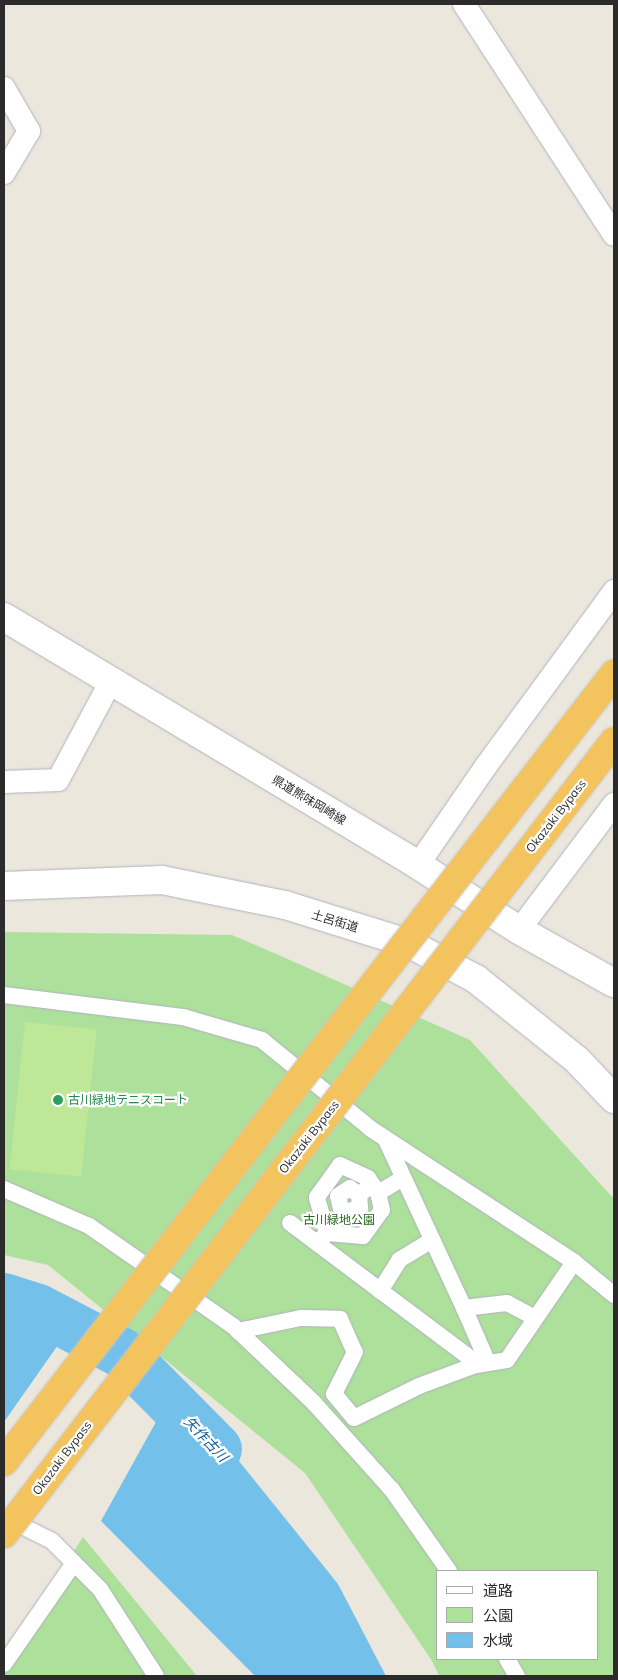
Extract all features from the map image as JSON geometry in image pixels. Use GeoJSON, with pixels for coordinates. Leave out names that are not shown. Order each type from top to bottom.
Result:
{"type":"FeatureCollection","features":[{"type":"Feature","properties":{"kind":"highway"},"geometry":{"type":"LineString","coordinates":[[4,1462],[614,674]]}},
{"type":"Feature","properties":{"kind":"highway","name":"Okazaki Bypass"},"geometry":{"type":"LineString","coordinates":[[4,1534],[614,741]]}},
{"type":"Feature","properties":{"kind":"main road","name":"県道熊味岡崎線"},"geometry":{"type":"LineString","coordinates":[[4,617],[418,865],[519,930],[614,983]]}},
{"type":"Feature","properties":{"kind":"main road","name":"土呂街道"},"geometry":{"type":"LineString","coordinates":[[4,886],[162,880],[285,905],[410,944],[476,980],[577,1060],[614,1099]]}},
{"type":"Feature","properties":{"kind":"street"},"geometry":{"type":"LineString","coordinates":[[464,4],[614,235]]}},
{"type":"Feature","properties":{"kind":"street"},"geometry":{"type":"LineString","coordinates":[[4,88],[29,131],[4,173]]}},
{"type":"Feature","properties":{"kind":"street"},"geometry":{"type":"LineString","coordinates":[[418,865],[486,766],[614,591]]}},
{"type":"Feature","properties":{"kind":"street"},"geometry":{"type":"LineString","coordinates":[[4,782],[58,780],[110,681]]}},
{"type":"Feature","properties":{"kind":"street"},"geometry":{"type":"LineString","coordinates":[[519,930],[614,804]]}},
{"type":"Feature","properties":{"kind":"street"},"geometry":{"type":"LineString","coordinates":[[4,995],[183,1017],[262,1040],[385,1138],[574,1262],[614,1295]]}},
{"type":"Feature","properties":{"kind":"street"},"geometry":{"type":"LineString","coordinates":[[385,1138],[464,1308],[482,1364]]}},
{"type":"Feature","properties":{"kind":"street"},"geometry":{"type":"LineString","coordinates":[[340,1165],[368,1178],[375,1189],[382,1210],[363,1236],[322,1238],[317,1196],[340,1165]]}},
{"type":"Feature","properties":{"kind":"street"},"geometry":{"type":"LineString","coordinates":[[322,1238],[342,1213],[338,1196],[350,1188],[359,1195],[403,1178]]}},
{"type":"Feature","properties":{"kind":"street"},"geometry":{"type":"LineString","coordinates":[[4,1188],[89,1226],[238,1331],[314,1403],[392,1490],[448,1570]]}},
{"type":"Feature","properties":{"kind":"street"},"geometry":{"type":"LineString","coordinates":[[290,1223],[322,1238],[380,1291],[482,1364]]}},
{"type":"Feature","properties":{"kind":"street"},"geometry":{"type":"LineString","coordinates":[[380,1291],[399,1260],[432,1240]]}},
{"type":"Feature","properties":{"kind":"street"},"geometry":{"type":"LineString","coordinates":[[238,1331],[301,1318],[340,1319],[355,1352],[334,1394],[354,1418],[419,1386],[482,1364],[507,1360],[574,1262]]}},
{"type":"Feature","properties":{"kind":"street"},"geometry":{"type":"LineString","coordinates":[[464,1308],[507,1303],[535,1318]]}},
{"type":"Feature","properties":{"kind":"street"},"geometry":{"type":"LineString","coordinates":[[4,1516],[52,1541],[100,1589],[156,1676]]}},
{"type":"Feature","properties":{"kind":"street"},"geometry":{"type":"LineString","coordinates":[[4,1664],[74,1563]]}},
{"type":"Feature","properties":{"kind":"street"},"geometry":{"type":"LineString","coordinates":[[508,1660],[517,1676]]}},
{"type":"Feature","properties":{"kind":"green space","name":"古川緑地公園"},"geometry":{"type":"Polygon","coordinates":[[[4,932],[232,935],[470,1040],[614,1199],[614,1676],[439,1676],[432,1661],[305,1473],[48,1265],[4,1255],[4,932]]]}},
{"type":"Feature","properties":{"kind":"green space","name":"古川緑地テニスコート"},"geometry":{"type":"Polygon","coordinates":[[[25,1022],[97,1030],[81,1177],[10,1169],[25,1022]]]}},
{"type":"Feature","properties":{"kind":"green space"},"geometry":{"type":"Polygon","coordinates":[[[83,1537],[197,1676],[4,1676],[4,1657],[83,1537]]]}},
{"type":"Feature","properties":{"kind":"water"},"geometry":{"type":"Polygon","coordinates":[[[4,1286],[79,1315],[4,1422],[4,1286]]]}},
{"type":"Feature","properties":{"kind":"water"},"geometry":{"type":"Polygon","coordinates":[[[177,1384],[338,1584],[386,1676],[255,1676],[101,1521],[177,1384]]]}},
{"type":"Feature","properties":{"kind":"waterway","name":"矢作古川"},"geometry":{"type":"LineString","coordinates":[[4,1298],[38,1309],[122,1353],[217,1449]]}},
{"type":"Feature","properties":{"kind":"place","name":"古川緑地テニスコート"},"geometry":{"type":"Point","coordinates":[58,1100]}}]}
